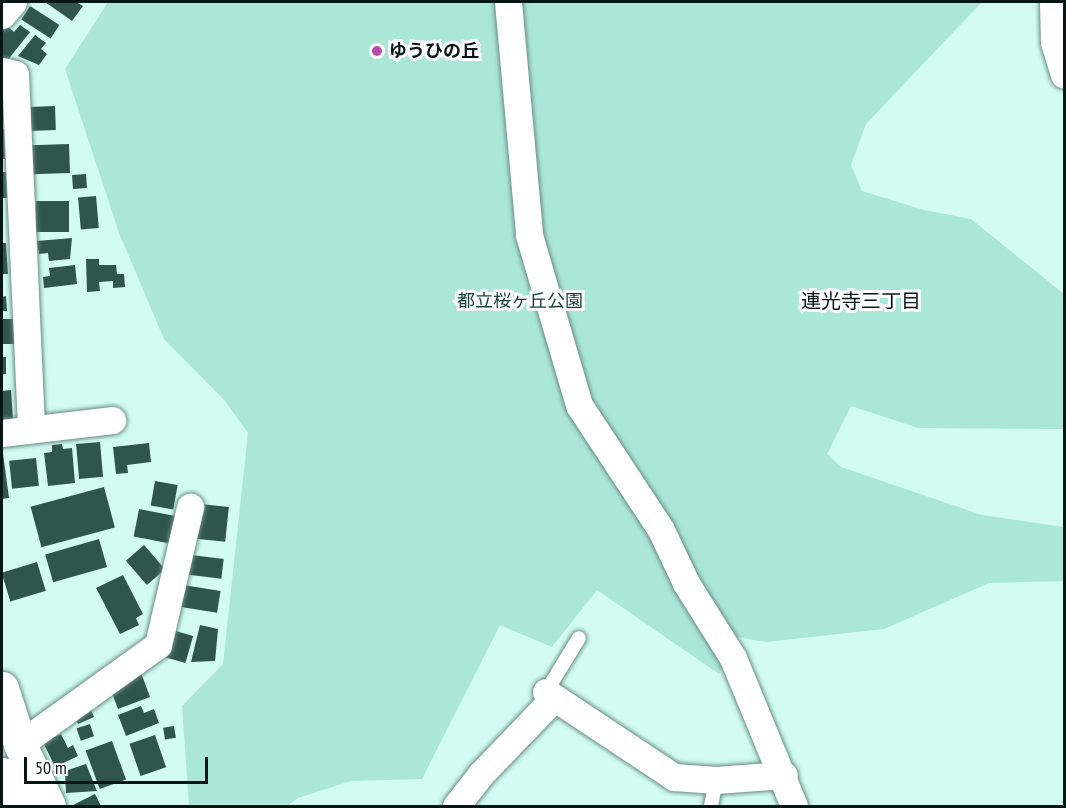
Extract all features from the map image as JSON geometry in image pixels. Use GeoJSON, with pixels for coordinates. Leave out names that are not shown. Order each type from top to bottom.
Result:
{"type":"FeatureCollection","features":[{"type":"Feature","properties":{"kind":"main road"},"geometry":{"type":"LineString","coordinates":[[2,688],[20,744],[49,807]]}},
{"type":"Feature","properties":{"kind":"main road"},"geometry":{"type":"LineString","coordinates":[[2,774],[16,807]]}},
{"type":"Feature","properties":{"kind":"street"},"geometry":{"type":"LineString","coordinates":[[2,15],[13,2]]}},
{"type":"Feature","properties":{"kind":"street"},"geometry":{"type":"LineString","coordinates":[[508,2],[530,235],[579,405],[661,530],[686,584],[732,658],[784,775],[794,807]]}},
{"type":"Feature","properties":{"kind":"street"},"geometry":{"type":"LineString","coordinates":[[1053,2],[1054,42],[1065,75]]}},
{"type":"Feature","properties":{"kind":"street"},"geometry":{"type":"LineString","coordinates":[[2,70],[15,74],[31,429]]}},
{"type":"Feature","properties":{"kind":"street"},"geometry":{"type":"LineString","coordinates":[[2,433],[112,420]]}},
{"type":"Feature","properties":{"kind":"street"},"geometry":{"type":"LineString","coordinates":[[20,744],[158,645],[190,507]]}},
{"type":"Feature","properties":{"kind":"street"},"geometry":{"type":"LineString","coordinates":[[456,807],[480,775],[550,695],[674,777],[714,794],[784,775]]}},
{"type":"Feature","properties":{"kind":"lane"},"geometry":{"type":"LineString","coordinates":[[550,695],[579,638]]}},
{"type":"Feature","properties":{"kind":"green space","name":"都立桜ヶ丘公園"},"geometry":{"type":"Polygon","coordinates":[[[108,2],[982,2],[866,124],[851,165],[862,191],[924,210],[971,219],[1064,294],[1064,429],[918,428],[851,406],[827,454],[841,467],[982,515],[1064,527],[1064,581],[989,583],[884,629],[766,642],[737,637],[719,674],[597,590],[552,647],[500,625],[422,779],[351,781],[298,798],[287,806],[189,806],[182,706],[223,664],[248,433],[225,401],[164,339],[119,233],[65,69],[108,2]]]}},
{"type":"Feature","properties":{"kind":"building"},"geometry":{"type":"Polygon","coordinates":[[[45,2],[76,2],[83,6],[72,21],[45,2]]]}},
{"type":"Feature","properties":{"kind":"building"},"geometry":{"type":"Polygon","coordinates":[[[30,6],[59,25],[51,38],[21,19],[30,6]]]}},
{"type":"Feature","properties":{"kind":"building"},"geometry":{"type":"Polygon","coordinates":[[[6,25],[14,32],[20,25],[30,32],[7,61],[2,57],[2,31],[6,25]]]}},
{"type":"Feature","properties":{"kind":"building"},"geometry":{"type":"Polygon","coordinates":[[[35,35],[46,43],[41,49],[47,54],[39,65],[18,56],[35,35]]]}},
{"type":"Feature","properties":{"kind":"building"},"geometry":{"type":"Polygon","coordinates":[[[55,106],[56,130],[29,131],[28,107],[55,106]]]}},
{"type":"Feature","properties":{"kind":"building"},"geometry":{"type":"Polygon","coordinates":[[[2,129],[4,129],[5,159],[2,159],[2,129]]]}},
{"type":"Feature","properties":{"kind":"building"},"geometry":{"type":"Polygon","coordinates":[[[69,144],[70,173],[31,174],[30,145],[69,144]]]}},
{"type":"Feature","properties":{"kind":"building"},"geometry":{"type":"Polygon","coordinates":[[[2,172],[6,172],[7,198],[2,198],[2,172]]]}},
{"type":"Feature","properties":{"kind":"building"},"geometry":{"type":"Polygon","coordinates":[[[86,174],[87,188],[73,189],[72,175],[86,174]]]}},
{"type":"Feature","properties":{"kind":"building"},"geometry":{"type":"Polygon","coordinates":[[[96,196],[99,228],[81,229],[78,198],[96,196]]]}},
{"type":"Feature","properties":{"kind":"building"},"geometry":{"type":"Polygon","coordinates":[[[36,201],[69,201],[69,232],[36,232],[36,201]]]}},
{"type":"Feature","properties":{"kind":"building"},"geometry":{"type":"Polygon","coordinates":[[[72,238],[70,259],[49,261],[48,253],[39,254],[37,241],[72,238]]]}},
{"type":"Feature","properties":{"kind":"building"},"geometry":{"type":"Polygon","coordinates":[[[2,243],[6,243],[8,274],[2,274],[2,243]]]}},
{"type":"Feature","properties":{"kind":"building"},"geometry":{"type":"Polygon","coordinates":[[[86,259],[99,259],[99,265],[116,265],[117,274],[124,274],[125,287],[113,288],[113,281],[99,282],[100,291],[87,292],[86,259]]]}},
{"type":"Feature","properties":{"kind":"building"},"geometry":{"type":"Polygon","coordinates":[[[75,265],[77,284],[44,288],[43,277],[50,276],[49,268],[75,265]]]}},
{"type":"Feature","properties":{"kind":"building"},"geometry":{"type":"Polygon","coordinates":[[[6,296],[7,311],[2,311],[2,297],[6,296]]]}},
{"type":"Feature","properties":{"kind":"building"},"geometry":{"type":"Polygon","coordinates":[[[2,319],[13,319],[15,344],[2,344],[2,319]]]}},
{"type":"Feature","properties":{"kind":"building"},"geometry":{"type":"Polygon","coordinates":[[[2,357],[6,357],[6,374],[2,374],[2,357]]]}},
{"type":"Feature","properties":{"kind":"building"},"geometry":{"type":"Polygon","coordinates":[[[11,390],[13,419],[2,420],[2,391],[11,390]]]}},
{"type":"Feature","properties":{"kind":"building"},"geometry":{"type":"Polygon","coordinates":[[[100,442],[103,477],[79,479],[76,444],[100,442]]]}},
{"type":"Feature","properties":{"kind":"building"},"geometry":{"type":"Polygon","coordinates":[[[149,443],[151,462],[127,465],[128,473],[116,474],[113,447],[149,443]]]}},
{"type":"Feature","properties":{"kind":"building"},"geometry":{"type":"Polygon","coordinates":[[[62,444],[63,449],[72,448],[75,483],[48,486],[44,453],[52,452],[52,445],[62,444]]]}},
{"type":"Feature","properties":{"kind":"building"},"geometry":{"type":"Polygon","coordinates":[[[2,446],[9,498],[2,499],[2,446]]]}},
{"type":"Feature","properties":{"kind":"building"},"geometry":{"type":"Polygon","coordinates":[[[36,458],[39,486],[12,489],[9,461],[36,458]]]}},
{"type":"Feature","properties":{"kind":"building"},"geometry":{"type":"Polygon","coordinates":[[[155,481],[178,485],[173,510],[151,506],[155,481]]]}},
{"type":"Feature","properties":{"kind":"building"},"geometry":{"type":"Polygon","coordinates":[[[104,487],[115,528],[41,547],[31,507],[104,487]]]}},
{"type":"Feature","properties":{"kind":"building"},"geometry":{"type":"Polygon","coordinates":[[[200,504],[229,507],[225,542],[196,539],[200,504]]]}},
{"type":"Feature","properties":{"kind":"building"},"geometry":{"type":"Polygon","coordinates":[[[139,509],[175,516],[170,544],[134,536],[139,509]]]}},
{"type":"Feature","properties":{"kind":"building"},"geometry":{"type":"Polygon","coordinates":[[[99,539],[107,567],[53,582],[45,554],[99,539]]]}},
{"type":"Feature","properties":{"kind":"building"},"geometry":{"type":"Polygon","coordinates":[[[144,545],[165,569],[147,585],[126,561],[144,545]]]}},
{"type":"Feature","properties":{"kind":"building"},"geometry":{"type":"Polygon","coordinates":[[[191,555],[224,559],[221,579],[189,575],[191,555]]]}},
{"type":"Feature","properties":{"kind":"building"},"geometry":{"type":"Polygon","coordinates":[[[37,562],[46,591],[10,602],[2,573],[37,562]]]}},
{"type":"Feature","properties":{"kind":"building"},"geometry":{"type":"Polygon","coordinates":[[[123,575],[143,614],[136,618],[139,625],[120,634],[96,588],[123,575]]]}},
{"type":"Feature","properties":{"kind":"building"},"geometry":{"type":"Polygon","coordinates":[[[183,585],[221,591],[217,613],[180,607],[183,585]]]}},
{"type":"Feature","properties":{"kind":"building"},"geometry":{"type":"Polygon","coordinates":[[[200,625],[218,629],[215,661],[191,662],[200,625]]]}},
{"type":"Feature","properties":{"kind":"building"},"geometry":{"type":"Polygon","coordinates":[[[172,630],[193,636],[185,663],[164,657],[172,630]]]}},
{"type":"Feature","properties":{"kind":"building"},"geometry":{"type":"Polygon","coordinates":[[[140,670],[150,697],[118,709],[112,693],[140,670]]]}},
{"type":"Feature","properties":{"kind":"building"},"geometry":{"type":"Polygon","coordinates":[[[89,705],[94,717],[78,724],[75,717],[89,705]]]}},
{"type":"Feature","properties":{"kind":"building"},"geometry":{"type":"Polygon","coordinates":[[[141,706],[144,713],[154,709],[159,723],[126,736],[118,715],[141,706]]]}},
{"type":"Feature","properties":{"kind":"building"},"geometry":{"type":"Polygon","coordinates":[[[90,724],[94,736],[81,741],[77,728],[90,724]]]}},
{"type":"Feature","properties":{"kind":"building"},"geometry":{"type":"Polygon","coordinates":[[[174,726],[176,738],[165,740],[163,728],[174,726]]]}},
{"type":"Feature","properties":{"kind":"building"},"geometry":{"type":"Polygon","coordinates":[[[61,734],[68,748],[73,745],[78,756],[55,767],[43,742],[61,734]]]}},
{"type":"Feature","properties":{"kind":"building"},"geometry":{"type":"Polygon","coordinates":[[[155,735],[166,767],[141,776],[129,744],[155,735]]]}},
{"type":"Feature","properties":{"kind":"building"},"geometry":{"type":"Polygon","coordinates":[[[112,741],[126,780],[100,789],[86,751],[112,741]]]}},
{"type":"Feature","properties":{"kind":"building"},"geometry":{"type":"Polygon","coordinates":[[[86,764],[97,791],[66,793],[65,771],[86,764]]]}},
{"type":"Feature","properties":{"kind":"building"},"geometry":{"type":"Polygon","coordinates":[[[95,794],[101,806],[73,805],[95,794]]]}},
{"type":"Feature","properties":{"kind":"place","name":"ゆうひの丘"},"geometry":{"type":"Point","coordinates":[377,51]}},
{"type":"Feature","properties":{"kind":"district","name":"連光寺三丁目"},"geometry":{"type":"Point","coordinates":[861,301]}}]}
